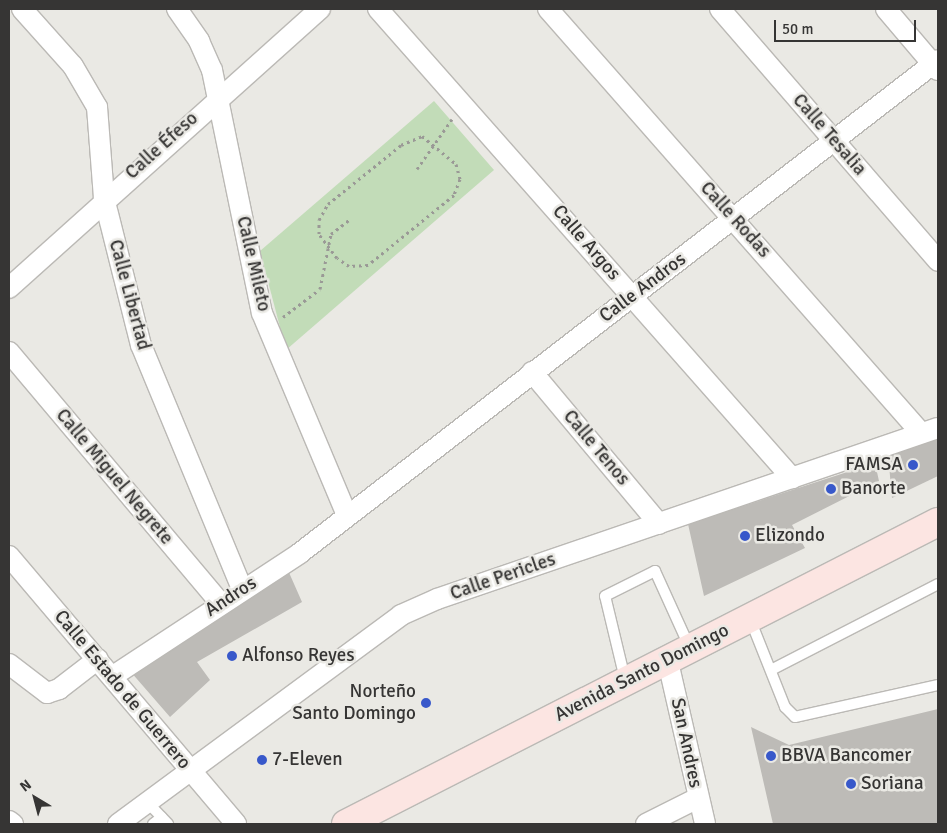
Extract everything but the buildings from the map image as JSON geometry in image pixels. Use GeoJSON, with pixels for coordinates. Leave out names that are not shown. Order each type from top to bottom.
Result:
{"type":"FeatureCollection","features":[{"type":"Feature","properties":{"kind":"main road","name":"Avenida Santo Domingo"},"geometry":{"type":"LineString","coordinates":[[346,824],[938,522]]}},
{"type":"Feature","properties":{"kind":"street","name":"Calle Libertad"},"geometry":{"type":"LineString","coordinates":[[22,9],[89,88],[97,107],[104,198],[141,345],[242,589]]}},
{"type":"Feature","properties":{"kind":"street","name":"Calle Mileto"},"geometry":{"type":"LineString","coordinates":[[177,9],[200,41],[218,96],[256,291],[269,328],[347,515]]}},
{"type":"Feature","properties":{"kind":"street","name":"Calle Éfeso"},"geometry":{"type":"LineString","coordinates":[[9,288],[104,198],[218,96],[320,9]]}},
{"type":"Feature","properties":{"kind":"street","name":"Calle Argos"},"geometry":{"type":"LineString","coordinates":[[378,9],[464,103],[792,478]]}},
{"type":"Feature","properties":{"kind":"street","name":"Calle Rodas"},"geometry":{"type":"LineString","coordinates":[[548,9],[734,218],[930,430]]}},
{"type":"Feature","properties":{"kind":"street","name":"Calle Tesalia"},"geometry":{"type":"LineString","coordinates":[[720,9],[938,261]]}},
{"type":"Feature","properties":{"kind":"street"},"geometry":{"type":"LineString","coordinates":[[886,9],[937,65]]}},
{"type":"Feature","properties":{"kind":"street","name":"Calle Andros"},"geometry":{"type":"LineString","coordinates":[[347,515],[632,297],[833,140],[937,65]]}},
{"type":"Feature","properties":{"kind":"street","name":"Calle Miguel Negrete"},"geometry":{"type":"LineString","coordinates":[[9,352],[220,603]]}},
{"type":"Feature","properties":{"kind":"street","name":"Calle Tenos"},"geometry":{"type":"LineString","coordinates":[[532,372],[659,524]]}},
{"type":"Feature","properties":{"kind":"street","name":"Calle Pericles"},"geometry":{"type":"LineString","coordinates":[[118,824],[159,815],[191,772],[401,615],[930,430]]}},
{"type":"Feature","properties":{"kind":"street","name":"Andros"},"geometry":{"type":"LineString","coordinates":[[113,676],[220,603],[300,553],[347,515]]}},
{"type":"Feature","properties":{"kind":"street","name":"Calle Estado de Guerrero"},"geometry":{"type":"LineString","coordinates":[[9,556],[113,676],[236,824]]}},
{"type":"Feature","properties":{"kind":"street","name":"San Andres"},"geometry":{"type":"LineString","coordinates":[[680,655],[698,798],[705,824]]}},
{"type":"Feature","properties":{"kind":"street"},"geometry":{"type":"LineString","coordinates":[[9,664],[47,693],[59,689],[98,659]]}},
{"type":"Feature","properties":{"kind":"street"},"geometry":{"type":"LineString","coordinates":[[646,824],[698,798]]}},
{"type":"Feature","properties":{"kind":"street"},"geometry":{"type":"LineString","coordinates":[[9,821],[13,824]]}},
{"type":"Feature","properties":{"kind":"lane"},"geometry":{"type":"LineString","coordinates":[[625,683],[605,596],[655,571],[680,655]]}},
{"type":"Feature","properties":{"kind":"lane"},"geometry":{"type":"LineString","coordinates":[[771,670],[938,584]]}},
{"type":"Feature","properties":{"kind":"lane"},"geometry":{"type":"LineString","coordinates":[[750,618],[784,707],[795,716],[938,685]]}},
{"type":"Feature","properties":{"kind":"lane"},"geometry":{"type":"LineString","coordinates":[[152,824],[159,815]]}},
{"type":"Feature","properties":{"kind":"path"},"geometry":{"type":"LineString","coordinates":[[417,169],[464,103]]}},
{"type":"Feature","properties":{"kind":"path"},"geometry":{"type":"LineString","coordinates":[[422,136],[435,144],[459,172],[454,195],[368,265],[349,266],[327,248],[319,234],[319,220],[328,204],[410,139],[422,136]]}},
{"type":"Feature","properties":{"kind":"path"},"geometry":{"type":"LineString","coordinates":[[269,328],[320,289],[331,234],[350,219]]}},
{"type":"Feature","properties":{"kind":"green space"},"geometry":{"type":"Polygon","coordinates":[[[434,101],[494,170],[286,350],[260,251],[434,101]]]}},
{"type":"Feature","properties":{"kind":"place","name":"FAMSA"},"geometry":{"type":"Point","coordinates":[913,465]}},
{"type":"Feature","properties":{"kind":"place","name":"Banorte"},"geometry":{"type":"Point","coordinates":[831,489]}},
{"type":"Feature","properties":{"kind":"place","name":"Elizondo"},"geometry":{"type":"Point","coordinates":[745,536]}},
{"type":"Feature","properties":{"kind":"place","name":"Alfonso Reyes"},"geometry":{"type":"Point","coordinates":[232,656]}},
{"type":"Feature","properties":{"kind":"place","name":"Norteño Santo Domingo"},"geometry":{"type":"Point","coordinates":[426,703]}},
{"type":"Feature","properties":{"kind":"place","name":"BBVA Bancomer"},"geometry":{"type":"Point","coordinates":[771,756]}},
{"type":"Feature","properties":{"kind":"place","name":"7-Eleven"},"geometry":{"type":"Point","coordinates":[262,760]}},
{"type":"Feature","properties":{"kind":"place","name":"Soriana"},"geometry":{"type":"Point","coordinates":[851,784]}}]}
